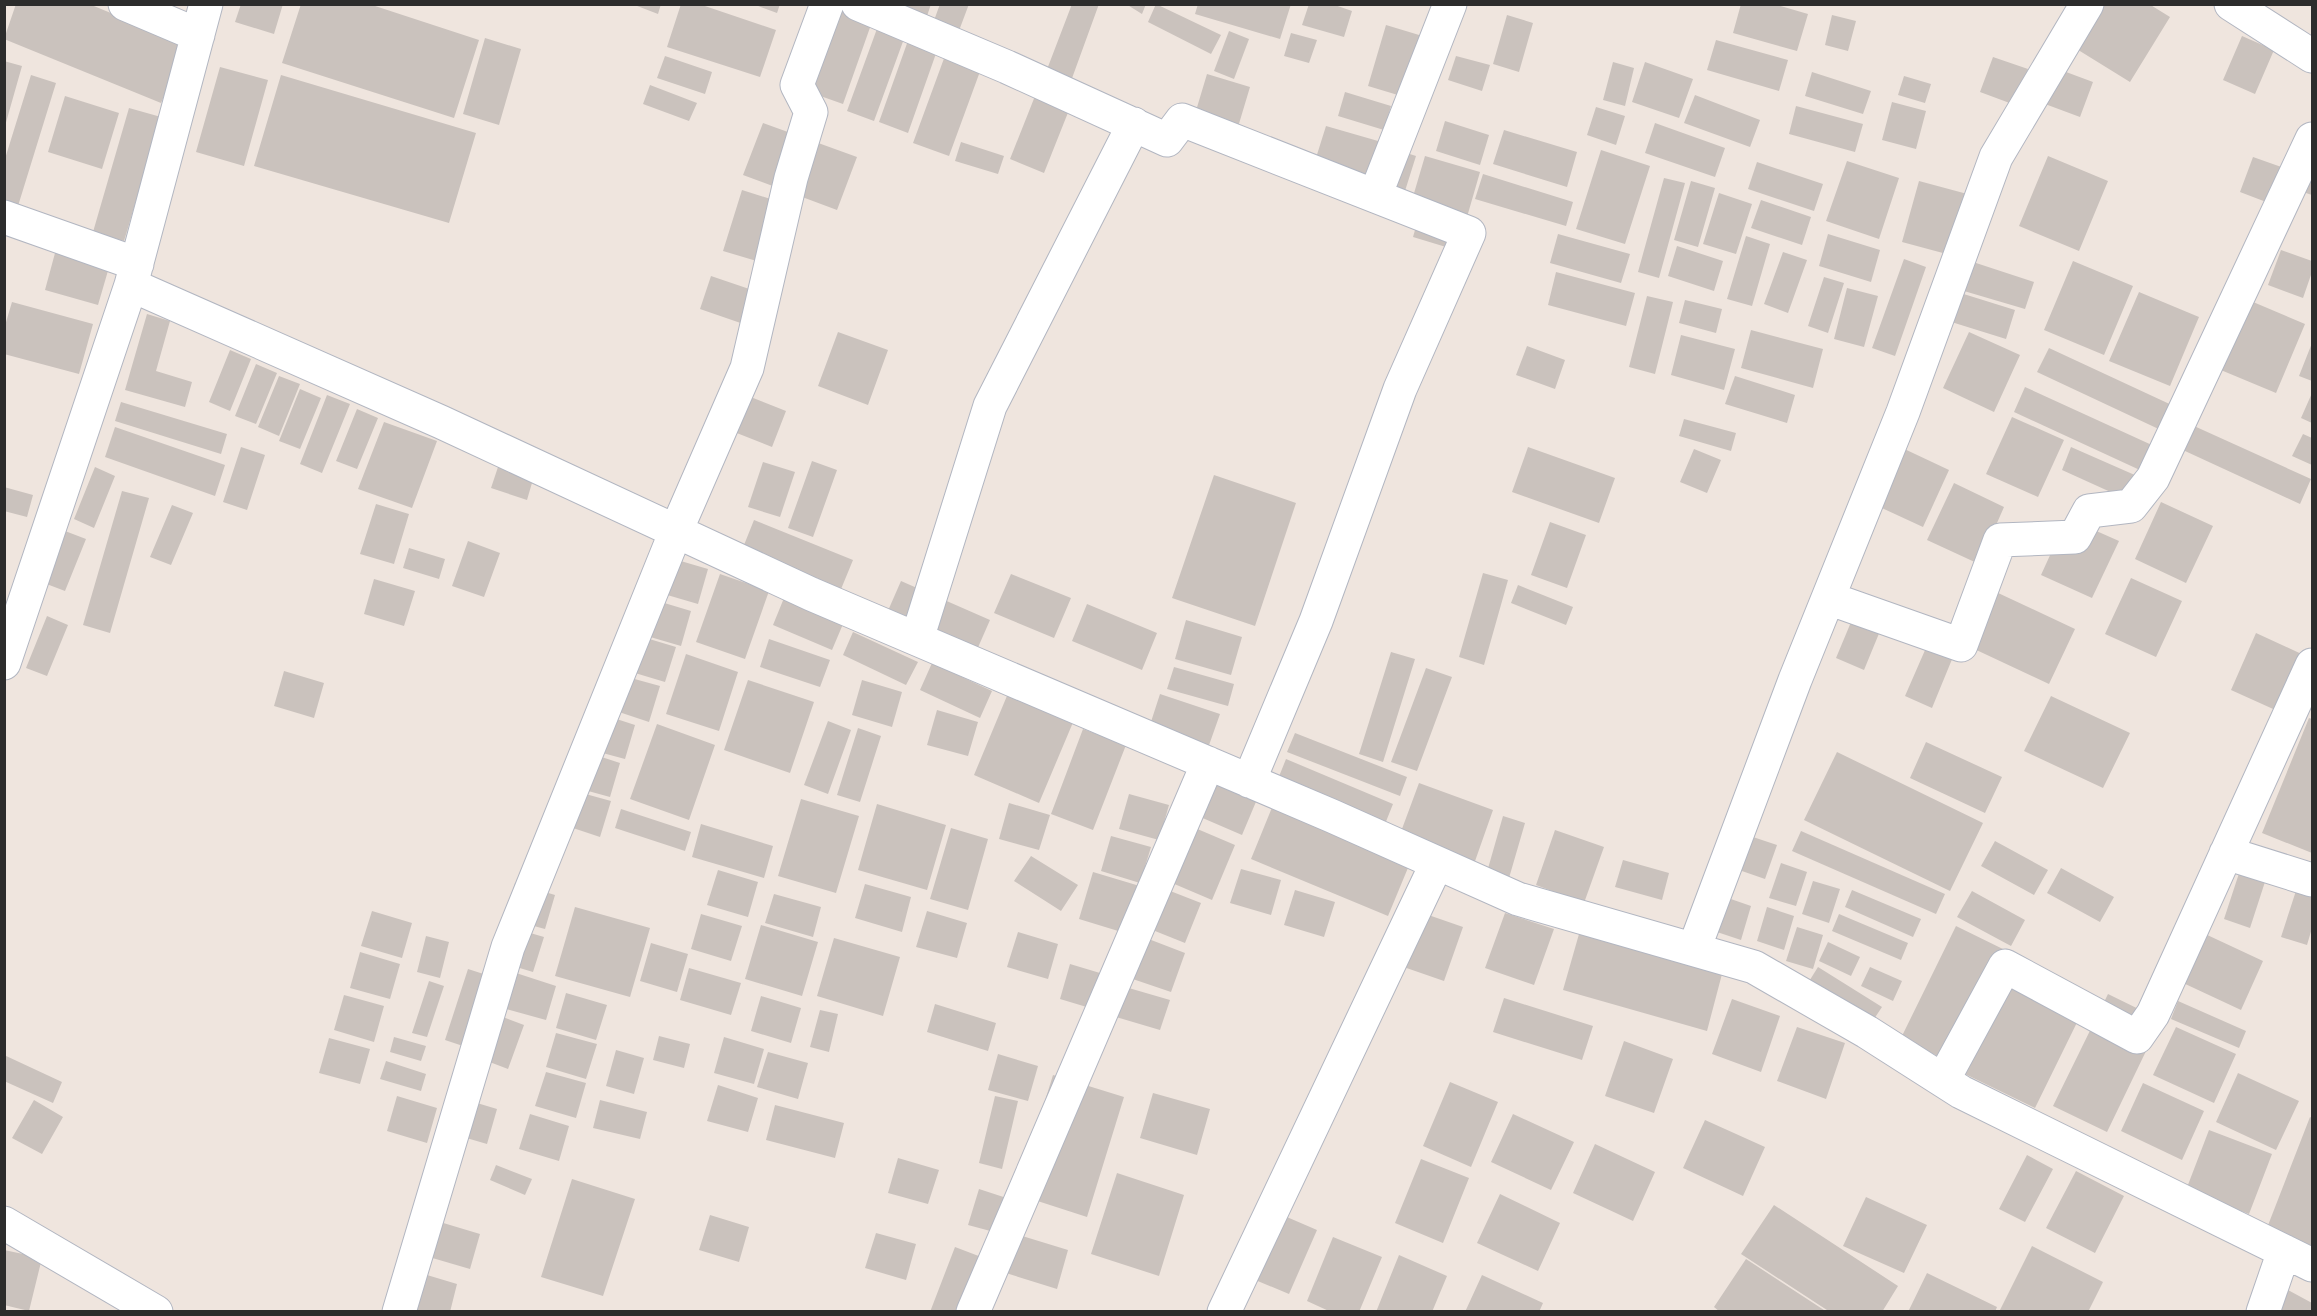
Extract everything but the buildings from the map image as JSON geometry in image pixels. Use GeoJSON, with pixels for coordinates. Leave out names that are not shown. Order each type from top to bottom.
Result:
{"type":"FeatureCollection","features":[{"type":"Feature","properties":{"kind":"street"},"geometry":{"type":"LineString","coordinates":[[4,663],[134,274],[202,20],[125,4]]}},
{"type":"Feature","properties":{"kind":"street"},"geometry":{"type":"LineString","coordinates":[[399,1311],[508,947],[675,531],[747,368],[791,178],[811,112],[797,85],[827,4]]}},
{"type":"Feature","properties":{"kind":"street"},"geometry":{"type":"LineString","coordinates":[[858,4],[1167,140],[1182,120],[1469,233],[1400,389],[1316,621],[1249,781]]}},
{"type":"Feature","properties":{"kind":"street"},"geometry":{"type":"LineString","coordinates":[[1376,196],[1450,4]]}},
{"type":"Feature","properties":{"kind":"street"},"geometry":{"type":"LineString","coordinates":[[1694,949],[1795,680],[1903,412],[1996,157],[2087,4]]}},
{"type":"Feature","properties":{"kind":"street"},"geometry":{"type":"LineString","coordinates":[[2231,4],[2313,56]]}},
{"type":"Feature","properties":{"kind":"street"},"geometry":{"type":"LineString","coordinates":[[917,639],[990,406],[1134,124]]}},
{"type":"Feature","properties":{"kind":"street"},"geometry":{"type":"LineString","coordinates":[[1828,598],[1961,645],[2000,540],[2074,537],[2089,511],[2131,506],[2153,478],[2313,139]]}},
{"type":"Feature","properties":{"kind":"street"},"geometry":{"type":"LineString","coordinates":[[4,217],[134,274],[441,422],[811,594],[1208,763],[1518,899],[1754,967],[1867,1032],[1961,1092],[2298,1258],[2263,1311]]}},
{"type":"Feature","properties":{"kind":"street"},"geometry":{"type":"LineString","coordinates":[[1943,1080],[2005,966],[2137,1036],[2153,1014],[2313,665]]}},
{"type":"Feature","properties":{"kind":"street"},"geometry":{"type":"LineString","coordinates":[[973,1311],[1208,763]]}},
{"type":"Feature","properties":{"kind":"street"},"geometry":{"type":"LineString","coordinates":[[2226,853],[2313,880]]}},
{"type":"Feature","properties":{"kind":"street"},"geometry":{"type":"LineString","coordinates":[[1224,1311],[1437,862]]}},
{"type":"Feature","properties":{"kind":"street"},"geometry":{"type":"LineString","coordinates":[[4,1223],[156,1311]]}}]}
